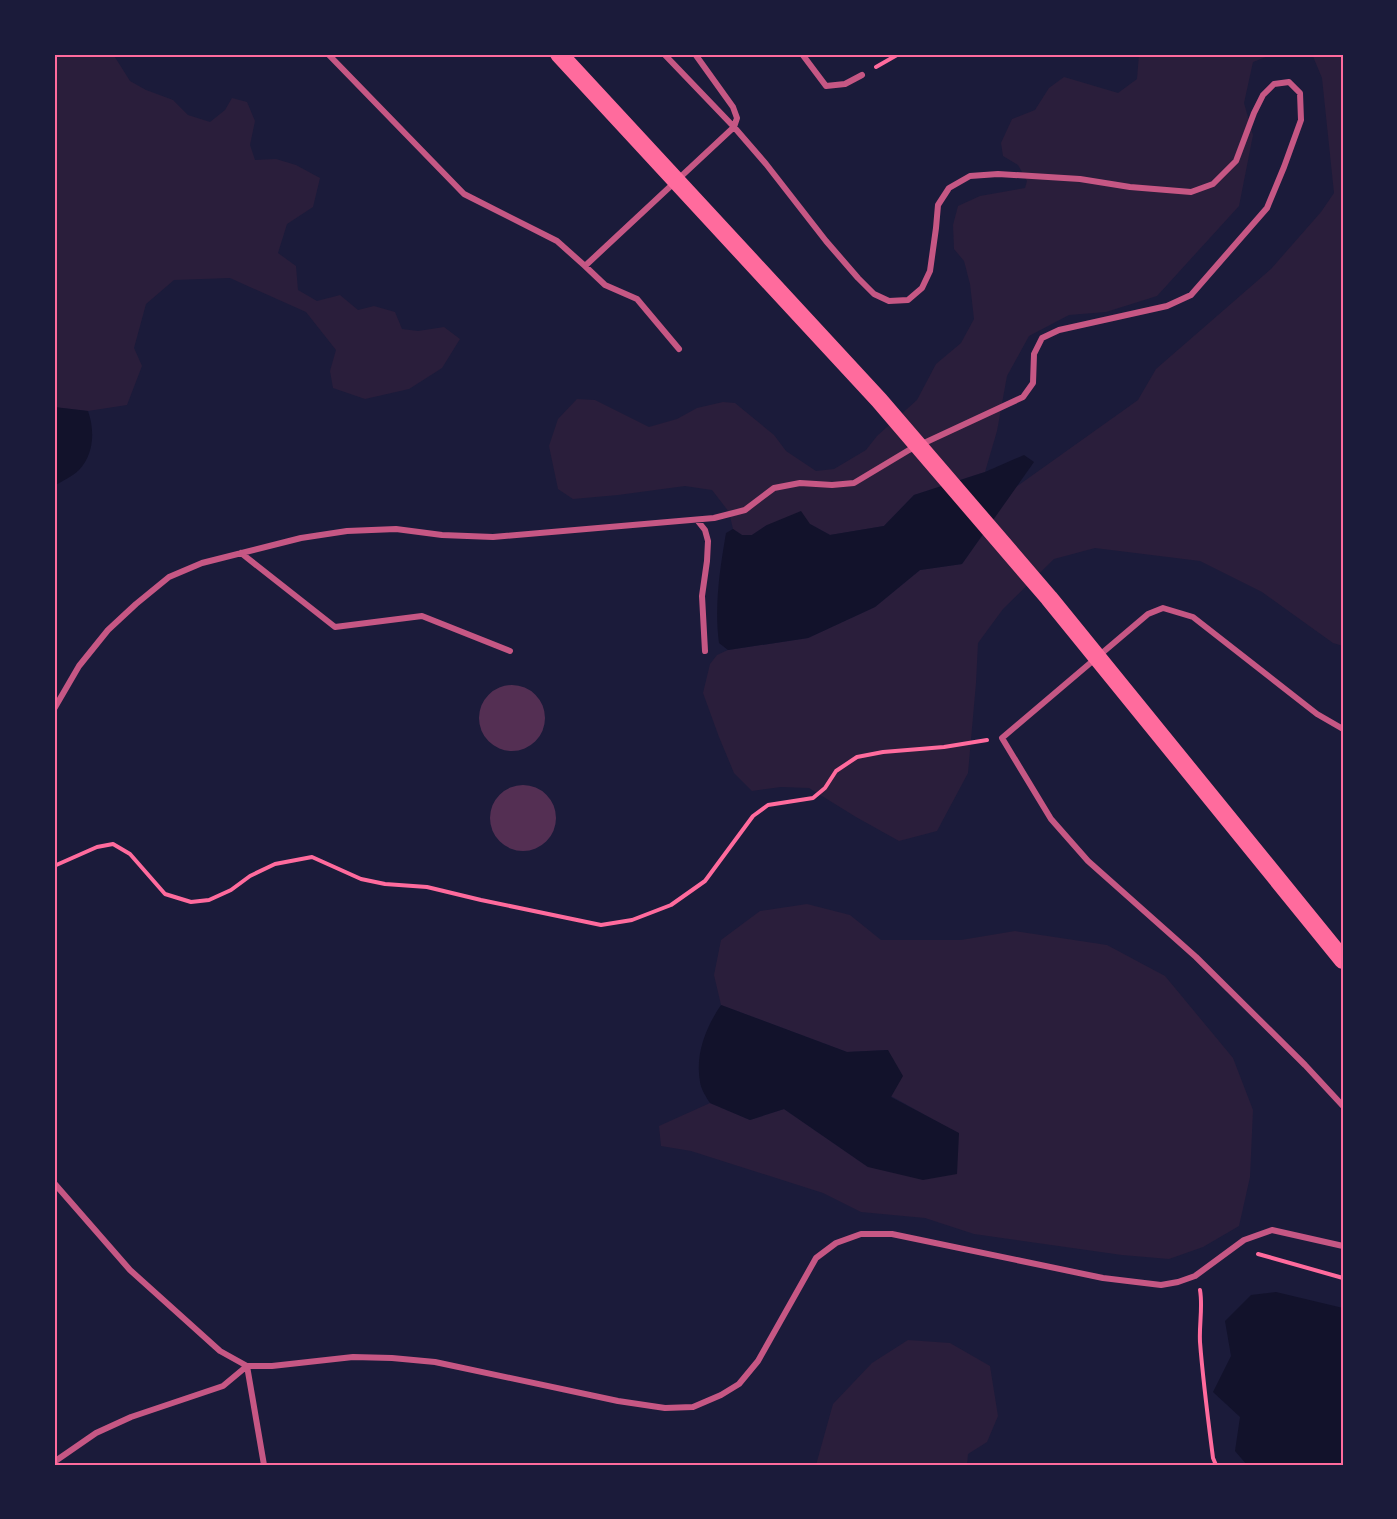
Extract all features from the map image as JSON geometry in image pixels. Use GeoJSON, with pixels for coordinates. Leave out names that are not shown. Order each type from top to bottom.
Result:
{"type":"FeatureCollection","features":[{"type":"Feature","properties":{"kind":"highway"},"geometry":{"type":"LineString","coordinates":[[559,54],[879,400],[1049,598],[1343,960]]}},
{"type":"Feature","properties":{"kind":"street"},"geometry":{"type":"LineString","coordinates":[[328,54],[464,194],[557,241],[605,285],[637,299],[680,349]]}},
{"type":"Feature","properties":{"kind":"street"},"geometry":{"type":"LineString","coordinates":[[54,709],[79,666],[108,630],[169,577],[202,563],[301,538],[347,531],[396,529],[442,536],[494,537],[714,518],[745,510],[774,488],[800,483],[832,485],[854,483],[909,450],[1023,397],[1033,383],[1035,354],[1042,338],[1059,330],[1167,306],[1191,295],[1267,208],[1302,120],[1300,93],[1289,82],[1274,84],[1263,95],[1254,113],[1236,161],[1213,184],[1191,192],[1130,187],[1080,179],[998,174],[970,176],[950,188],[938,205],[930,271],[922,288],[908,300],[889,301],[874,294],[858,278],[734,127],[664,54]]}},
{"type":"Feature","properties":{"kind":"street"},"geometry":{"type":"LineString","coordinates":[[585,266],[734,127],[737,118],[733,106],[695,54]]}},
{"type":"Feature","properties":{"kind":"street"},"geometry":{"type":"LineString","coordinates":[[802,54],[826,86],[845,84],[862,75]]}},
{"type":"Feature","properties":{"kind":"street"},"geometry":{"type":"LineString","coordinates":[[697,520],[705,530],[708,542],[702,596],[705,651]]}},
{"type":"Feature","properties":{"kind":"street"},"geometry":{"type":"LineString","coordinates":[[242,553],[335,627],[422,616],[510,651]]}},
{"type":"Feature","properties":{"kind":"street"},"geometry":{"type":"LineString","coordinates":[[1343,729],[1317,714],[1193,617],[1163,608],[1148,614],[1002,738],[1051,819],[1088,861],[1196,957],[1343,1106]]}},
{"type":"Feature","properties":{"kind":"street"},"geometry":{"type":"LineString","coordinates":[[54,1183],[130,1270],[220,1351],[247,1366],[272,1366],[353,1358],[435,1362],[618,1401],[665,1408],[693,1407],[739,1384],[758,1361],[816,1258],[836,1243],[861,1234],[892,1234],[1115,1280],[1161,1285],[1195,1276],[1244,1240],[1272,1230],[1343,1246]]}},
{"type":"Feature","properties":{"kind":"street"},"geometry":{"type":"LineString","coordinates":[[54,1462],[96,1433],[131,1417],[223,1386],[247,1366]]}},
{"type":"Feature","properties":{"kind":"street"},"geometry":{"type":"LineString","coordinates":[[247,1366],[264,1465]]}},
{"type":"Feature","properties":{"kind":"path"},"geometry":{"type":"LineString","coordinates":[[862,75],[902,54]]}},
{"type":"Feature","properties":{"kind":"path"},"geometry":{"type":"LineString","coordinates":[[54,866],[96,847],[113,844],[130,854],[165,894],[191,902],[209,900],[231,891],[250,876],[275,864],[312,857],[361,879],[385,884],[427,887],[601,925],[632,920],[670,905],[705,881],[753,816],[768,805],[813,798],[825,788],[836,771],[857,757],[1002,738]]}},
{"type":"Feature","properties":{"kind":"path"},"geometry":{"type":"LineString","coordinates":[[1230,1250],[1262,1255],[1343,1278]]}},
{"type":"Feature","properties":{"kind":"path"},"geometry":{"type":"LineString","coordinates":[[1195,1276],[1201,1292],[1202,1366],[1213,1458],[1216,1465]]}},
{"type":"Feature","properties":{"kind":"shaded area"},"geometry":{"type":"Polygon","coordinates":[[[54,54],[113,54],[130,81],[173,100],[188,115],[210,122],[225,110],[232,98],[247,102],[255,121],[250,145],[255,160],[276,159],[296,165],[320,178],[313,207],[287,224],[278,253],[296,266],[298,290],[317,301],[340,295],[358,310],[374,306],[395,312],[402,329],[418,331],[444,327],[460,339],[442,368],[409,389],[365,399],[333,388],[330,371],[336,350],[306,312],[230,278],[174,280],[146,304],[134,348],[142,366],[127,405],[88,411],[54,407],[54,54]]]}},
{"type":"Feature","properties":{"kind":"shaded area"},"geometry":{"type":"Polygon","coordinates":[[[1139,54],[1274,54],[1253,62],[1244,103],[1253,135],[1239,206],[1157,296],[1106,312],[1069,315],[1029,336],[1007,376],[997,431],[985,472],[914,495],[884,526],[830,535],[810,524],[767,525],[752,535],[742,535],[733,529],[729,512],[712,490],[685,486],[573,499],[558,489],[549,446],[558,419],[577,399],[595,400],[649,427],[677,419],[697,408],[723,402],[735,403],[774,435],[786,451],[816,471],[834,469],[866,450],[877,436],[917,400],[936,364],[961,343],[974,319],[970,284],[964,261],[954,249],[953,225],[958,206],[980,196],[1025,188],[1027,181],[1018,165],[1003,156],[1001,143],[1012,119],[1035,110],[1049,88],[1064,77],[1118,93],[1137,79],[1139,54]]]}},
{"type":"Feature","properties":{"kind":"shaded area"},"geometry":{"type":"Polygon","coordinates":[[[1312,54],[1343,54],[1343,646],[1333,643],[1262,592],[1200,561],[1095,548],[1054,559],[1003,609],[978,643],[968,773],[937,831],[899,841],[809,788],[781,787],[752,791],[734,773],[703,693],[710,664],[717,655],[728,650],[808,638],[875,607],[920,570],[962,564],[1016,487],[1138,400],[1156,369],[1271,269],[1321,212],[1334,193],[1322,78],[1312,54]]]}},
{"type":"Feature","properties":{"kind":"shaded area"},"geometry":{"type":"Polygon","coordinates":[[[54,407],[88,411],[92,426],[92,442],[88,457],[79,470],[54,486],[54,407]]]}},
{"type":"Feature","properties":{"kind":"shaded area"},"geometry":{"type":"Polygon","coordinates":[[[1024,455],[1034,462],[962,564],[920,570],[875,607],[808,638],[728,650],[719,643],[717,601],[726,533],[733,529],[742,535],[752,535],[767,525],[801,511],[810,524],[830,535],[884,526],[914,495],[985,472],[1024,455]]]}},
{"type":"Feature","properties":{"kind":"shaded area"},"geometry":{"type":"Polygon","coordinates":[[[807,904],[850,915],[881,940],[961,940],[1015,931],[1107,945],[1165,976],[1233,1058],[1253,1110],[1250,1177],[1239,1226],[1203,1247],[1169,1259],[1122,1255],[974,1234],[925,1218],[861,1212],[823,1193],[691,1151],[661,1146],[659,1126],[710,1103],[750,1120],[784,1109],[868,1167],[959,1134],[891,1096],[888,1050],[847,1052],[721,1005],[714,975],[721,940],[760,911],[807,904]]]}},
{"type":"Feature","properties":{"kind":"shaded area"},"geometry":{"type":"Polygon","coordinates":[[[721,1005],[847,1052],[888,1050],[903,1076],[891,1097],[959,1133],[957,1174],[923,1180],[868,1167],[784,1109],[750,1120],[710,1103],[701,1085],[700,1051],[706,1032],[721,1005]]]}},
{"type":"Feature","properties":{"kind":"shaded area"},"geometry":{"type":"Polygon","coordinates":[[[1276,1292],[1343,1308],[1343,1465],[1247,1465],[1235,1451],[1240,1417],[1213,1392],[1231,1356],[1225,1321],[1251,1295],[1276,1292]]]}},
{"type":"Feature","properties":{"kind":"shaded area"},"geometry":{"type":"Polygon","coordinates":[[[908,1340],[950,1343],[990,1366],[998,1416],[987,1442],[968,1454],[967,1465],[816,1465],[833,1404],[872,1363],[908,1340]]]}},
{"type":"Feature","properties":{"kind":"building"},"geometry":{"type":"Polygon","coordinates":[[[512,685],[525,688],[535,695],[542,705],[545,718],[542,731],[535,741],[525,748],[512,751],[499,748],[489,741],[482,731],[479,718],[482,705],[489,695],[499,688],[512,685]]]}},
{"type":"Feature","properties":{"kind":"building"},"geometry":{"type":"Polygon","coordinates":[[[523,785],[536,787],[546,795],[554,805],[556,818],[554,831],[546,841],[536,849],[523,851],[510,849],[500,841],[492,831],[490,818],[492,805],[500,795],[510,787],[523,785]]]}}]}
